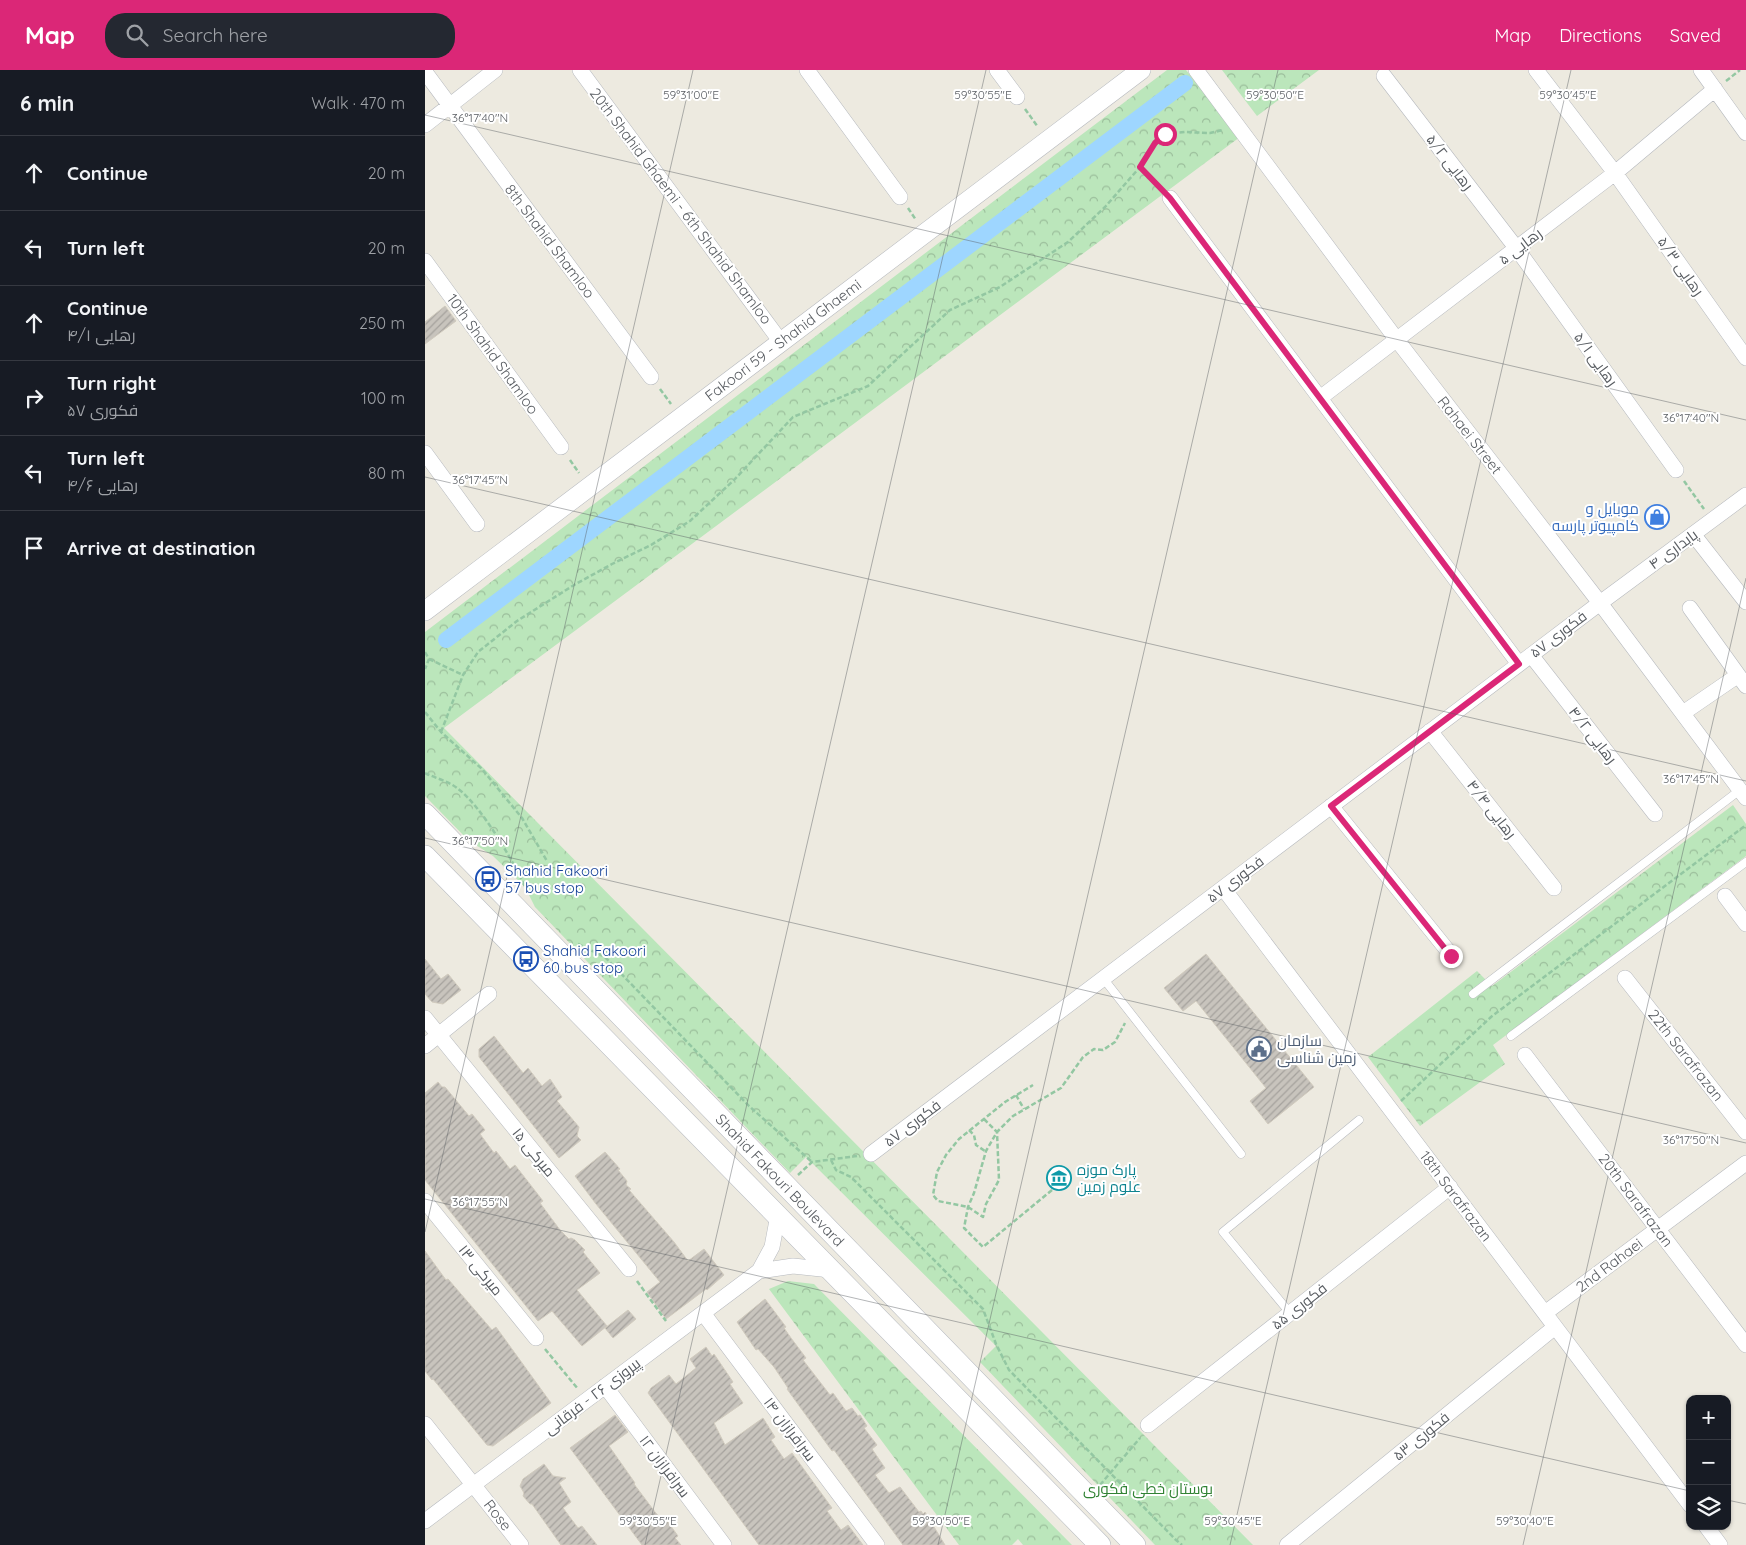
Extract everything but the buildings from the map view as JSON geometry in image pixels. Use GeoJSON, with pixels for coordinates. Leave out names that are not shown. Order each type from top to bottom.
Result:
{"type":"FeatureCollection","features":[{"type":"Feature","properties":{"kind":"main road","name":"Shahid Fakouri Boulevard"},"geometry":{"type":"LineString","coordinates":[[425,814],[1135,1545]]}},
{"type":"Feature","properties":{"kind":"main road","name":"Shahid Fakouri Boulevard"},"geometry":{"type":"LineString","coordinates":[[425,856],[1100,1545]]}},
{"type":"Feature","properties":{"kind":"street"},"geometry":{"type":"LineString","coordinates":[[425,125],[449,104],[495,70]]}},
{"type":"Feature","properties":{"kind":"street","name":"20th Shahid Ghaemi - 6th Shahid Shamloo"},"geometry":{"type":"LineString","coordinates":[[580,70],[781,342]]}},
{"type":"Feature","properties":{"kind":"street"},"geometry":{"type":"LineString","coordinates":[[807,70],[900,197]]}},
{"type":"Feature","properties":{"kind":"street"},"geometry":{"type":"LineString","coordinates":[[997,70],[1017,97]]}},
{"type":"Feature","properties":{"kind":"street","name":"Fakoori 59 - Shahid Ghaemi"},"geometry":{"type":"LineString","coordinates":[[425,611],[1141,70]]}},
{"type":"Feature","properties":{"kind":"street","name":"Rahaei Street"},"geometry":{"type":"LineString","coordinates":[[1196,70],[1397,340],[1743,794]]}},
{"type":"Feature","properties":{"kind":"street","name":"رهایی ۵/۳"},"geometry":{"type":"LineString","coordinates":[[1536,70],[1615,174],[1746,358]]}},
{"type":"Feature","properties":{"kind":"street"},"geometry":{"type":"LineString","coordinates":[[1701,70],[1746,133]]}},
{"type":"Feature","properties":{"kind":"street","name":"8th Shahid Shamloo"},"geometry":{"type":"LineString","coordinates":[[425,72],[651,377]]}},
{"type":"Feature","properties":{"kind":"street","name":"رهایی ۵/۲"},"geometry":{"type":"LineString","coordinates":[[1384,76],[1517,248]]}},
{"type":"Feature","properties":{"kind":"street","name":"رهایی ۵"},"geometry":{"type":"LineString","coordinates":[[1320,398],[1615,174],[1715,89]]}},
{"type":"Feature","properties":{"kind":"street","name":"رهایی ۴/۲"},"geometry":{"type":"LineString","coordinates":[[1170,198],[1320,398],[1525,660],[1655,814]]}},
{"type":"Feature","properties":{"kind":"street","name":"رهایی ۵/۱"},"geometry":{"type":"LineString","coordinates":[[1517,248],[1676,470]]}},
{"type":"Feature","properties":{"kind":"street","name":"10th Shahid Shamloo"},"geometry":{"type":"LineString","coordinates":[[425,260],[561,447]]}},
{"type":"Feature","properties":{"kind":"street"},"geometry":{"type":"LineString","coordinates":[[425,453],[477,524]]}},
{"type":"Feature","properties":{"kind":"street","name":"پایداری ۴"},"geometry":{"type":"LineString","coordinates":[[1599,603],[1746,495]]}},
{"type":"Feature","properties":{"kind":"street"},"geometry":{"type":"LineString","coordinates":[[1693,534],[1746,602]]}},
{"type":"Feature","properties":{"kind":"street","name":"فکوری ۵۷"},"geometry":{"type":"LineString","coordinates":[[871,1154],[1599,603]]}},
{"type":"Feature","properties":{"kind":"street"},"geometry":{"type":"LineString","coordinates":[[1683,714],[1742,681],[1690,608]]}},
{"type":"Feature","properties":{"kind":"street","name":"رهایی ۴/۴"},"geometry":{"type":"LineString","coordinates":[[1430,731],[1555,888]]}},
{"type":"Feature","properties":{"kind":"street"},"geometry":{"type":"LineString","coordinates":[[1331,806],[1451,956]]}},
{"type":"Feature","properties":{"kind":"street","name":"18th Sarafrazan"},"geometry":{"type":"LineString","coordinates":[[1223,888],[1686,1500]]}},
{"type":"Feature","properties":{"kind":"street"},"geometry":{"type":"LineString","coordinates":[[1725,896],[1746,924]]}},
{"type":"Feature","properties":{"kind":"street","name":"22th Sarafrazan"},"geometry":{"type":"LineString","coordinates":[[1625,978],[1746,1132]]}},
{"type":"Feature","properties":{"kind":"street"},"geometry":{"type":"LineString","coordinates":[[425,1046],[489,994]]}},
{"type":"Feature","properties":{"kind":"street","name":"میرکی ۱۵"},"geometry":{"type":"LineString","coordinates":[[425,1018],[629,1269]]}},
{"type":"Feature","properties":{"kind":"street","name":"20th Sarafrazan"},"geometry":{"type":"LineString","coordinates":[[1525,1055],[1746,1346]]}},
{"type":"Feature","properties":{"kind":"street","name":"2nd Rahaei"},"geometry":{"type":"LineString","coordinates":[[1545,1313],[1746,1163]]}},
{"type":"Feature","properties":{"kind":"street","name":"فکوری ۵۵"},"geometry":{"type":"LineString","coordinates":[[1148,1425],[1450,1188]]}},
{"type":"Feature","properties":{"kind":"street","name":"میرکی ۱۳"},"geometry":{"type":"LineString","coordinates":[[425,1201],[536,1338]]}},
{"type":"Feature","properties":{"kind":"street"},"geometry":{"type":"LineString","coordinates":[[759,1271],[772,1247],[777,1215]]}},
{"type":"Feature","properties":{"kind":"street"},"geometry":{"type":"LineString","coordinates":[[759,1271],[793,1266],[831,1270]]}},
{"type":"Feature","properties":{"kind":"street","name":"پیروزی ۲۶ - فرقانی"},"geometry":{"type":"LineString","coordinates":[[425,1522],[759,1271]]}},
{"type":"Feature","properties":{"kind":"street","name":"سرافرازان ۱۴"},"geometry":{"type":"LineString","coordinates":[[703,1313],[877,1545]]}},
{"type":"Feature","properties":{"kind":"street","name":"فکوری ۵۳"},"geometry":{"type":"LineString","coordinates":[[1287,1545],[1555,1327]]}},
{"type":"Feature","properties":{"kind":"street","name":"سرافرازان ۱۲"},"geometry":{"type":"LineString","coordinates":[[605,1386],[724,1545]]}},
{"type":"Feature","properties":{"kind":"street","name":"Rose"},"geometry":{"type":"LineString","coordinates":[[425,1424],[475,1484],[521,1545]]}},
{"type":"Feature","properties":{"kind":"street"},"geometry":{"type":"LineString","coordinates":[[1709,1530],[1720,1545]]}},
{"type":"Feature","properties":{"kind":"lane"},"geometry":{"type":"LineString","coordinates":[[1473,994],[1743,794]]}},
{"type":"Feature","properties":{"kind":"lane"},"geometry":{"type":"LineString","coordinates":[[1511,1036],[1746,862]]}},
{"type":"Feature","properties":{"kind":"lane"},"geometry":{"type":"LineString","coordinates":[[1103,978],[1241,1154]]}},
{"type":"Feature","properties":{"kind":"lane"},"geometry":{"type":"LineString","coordinates":[[1290,1313],[1223,1232],[1359,1120]]}},
{"type":"Feature","properties":{"kind":"path"},"geometry":{"type":"LineString","coordinates":[[1017,97],[1047,141]]}},
{"type":"Feature","properties":{"kind":"path"},"geometry":{"type":"LineString","coordinates":[[441,732],[463,675],[478,652],[517,621],[574,585],[651,545],[690,522],[734,480],[793,417],[868,386],[950,310],[1000,286],[1068,242],[1105,207],[1140,167],[1155,143],[1165,134],[1185,132],[1210,133],[1239,127]]}},
{"type":"Feature","properties":{"kind":"path"},"geometry":{"type":"LineString","coordinates":[[1140,167],[1170,198]]}},
{"type":"Feature","properties":{"kind":"path"},"geometry":{"type":"LineString","coordinates":[[900,197],[925,233]]}},
{"type":"Feature","properties":{"kind":"path"},"geometry":{"type":"LineString","coordinates":[[651,377],[681,417]]}},
{"type":"Feature","properties":{"kind":"path"},"geometry":{"type":"LineString","coordinates":[[561,447],[589,487]]}},
{"type":"Feature","properties":{"kind":"path"},"geometry":{"type":"LineString","coordinates":[[1676,470],[1712,520]]}},
{"type":"Feature","properties":{"kind":"path"},"geometry":{"type":"LineString","coordinates":[[425,652],[429,659],[463,675]]}},
{"type":"Feature","properties":{"kind":"path"},"geometry":{"type":"LineString","coordinates":[[425,669],[429,659]]}},
{"type":"Feature","properties":{"kind":"path"},"geometry":{"type":"LineString","coordinates":[[425,712],[441,732],[482,769],[522,818],[547,861]]}},
{"type":"Feature","properties":{"kind":"path"},"geometry":{"type":"LineString","coordinates":[[425,773],[457,788],[478,809],[515,866],[530,897]]}},
{"type":"Feature","properties":{"kind":"path"},"geometry":{"type":"LineString","coordinates":[[1391,1110],[1491,1017],[1746,825]]}},
{"type":"Feature","properties":{"kind":"path"},"geometry":{"type":"LineString","coordinates":[[574,942],[605,957],[749,1106],[811,1162]]}},
{"type":"Feature","properties":{"kind":"path"},"geometry":{"type":"LineString","coordinates":[[1052,1190],[983,1247],[964,1228],[968,1207],[975,1193],[986,1151],[997,1132],[1013,1116],[1061,1088],[1083,1057],[1094,1049],[1103,1050],[1115,1042],[1131,1013]]}},
{"type":"Feature","properties":{"kind":"path"},"geometry":{"type":"LineString","coordinates":[[984,1119],[997,1132],[999,1180],[983,1217],[968,1207],[937,1201],[933,1194],[937,1172],[946,1155],[969,1130],[1016,1095],[1033,1085]]}},
{"type":"Feature","properties":{"kind":"path"},"geometry":{"type":"LineString","coordinates":[[1016,1095],[1024,1110]]}},
{"type":"Feature","properties":{"kind":"path"},"geometry":{"type":"LineString","coordinates":[[969,1130],[974,1135],[976,1145],[986,1151]]}},
{"type":"Feature","properties":{"kind":"path"},"geometry":{"type":"LineString","coordinates":[[786,1186],[811,1162],[871,1154]]}},
{"type":"Feature","properties":{"kind":"path"},"geometry":{"type":"LineString","coordinates":[[831,1160],[836,1170],[851,1177],[983,1309],[996,1344],[1009,1370],[1175,1540],[1183,1545]]}},
{"type":"Feature","properties":{"kind":"path"},"geometry":{"type":"LineString","coordinates":[[629,1269],[675,1334]]}},
{"type":"Feature","properties":{"kind":"path"},"geometry":{"type":"LineString","coordinates":[[536,1338],[587,1400]]}},
{"type":"Feature","properties":{"kind":"path"},"geometry":{"type":"LineString","coordinates":[[1090,1498],[1137,1443],[1148,1425]]}},
{"type":"Feature","properties":{"kind":"green space","name":"بوستان خطی فکوری"},"geometry":{"type":"Polygon","coordinates":[[[1167,70],[1186,70],[1240,137],[444,728],[1253,1545],[1155,1545],[980,1362],[996,1346],[806,1157],[790,1173],[535,907],[525,887],[493,856],[468,840],[425,796],[425,632],[1167,70]]]}},
{"type":"Feature","properties":{"kind":"green space"},"geometry":{"type":"Polygon","coordinates":[[[1222,70],[1319,70],[1257,116],[1222,70]]]}},
{"type":"Feature","properties":{"kind":"green space"},"geometry":{"type":"Polygon","coordinates":[[[1733,805],[1746,824],[1746,856],[1493,1045],[1505,1064],[1420,1126],[1368,1057],[1477,971],[1492,986],[1733,805]]]}},
{"type":"Feature","properties":{"kind":"green space"},"geometry":{"type":"Polygon","coordinates":[[[788,1281],[814,1284],[1072,1545],[1023,1545],[1018,1539],[1012,1545],[959,1545],[769,1289],[788,1281]]]}},
{"type":"Feature","properties":{"kind":"waterway"},"geometry":{"type":"LineString","coordinates":[[446,640],[1185,83]]}},
{"type":"Feature","properties":{"kind":"place","name":"موبایل و کامپیوتر پارسه"},"geometry":{"type":"Point","coordinates":[1657,517]}},
{"type":"Feature","properties":{"kind":"place","name":"Shahid Fakoori 57 bus stop"},"geometry":{"type":"Point","coordinates":[488,879]}},
{"type":"Feature","properties":{"kind":"place","name":"Shahid Fakoori 60 bus stop"},"geometry":{"type":"Point","coordinates":[526,959]}},
{"type":"Feature","properties":{"kind":"place","name":"سازمان زمین شناسی"},"geometry":{"type":"Point","coordinates":[1259,1049]}},
{"type":"Feature","properties":{"kind":"place","name":"پارک موزه علوم زمین"},"geometry":{"type":"Point","coordinates":[1059,1178]}},
{"type":"Feature","properties":{"kind":"route"},"geometry":{"type":"LineString","coordinates":[[1165,134],[1155,143],[1140,167],[1170,198],[1519,664],[1331,806],[1451,956]]}}]}
